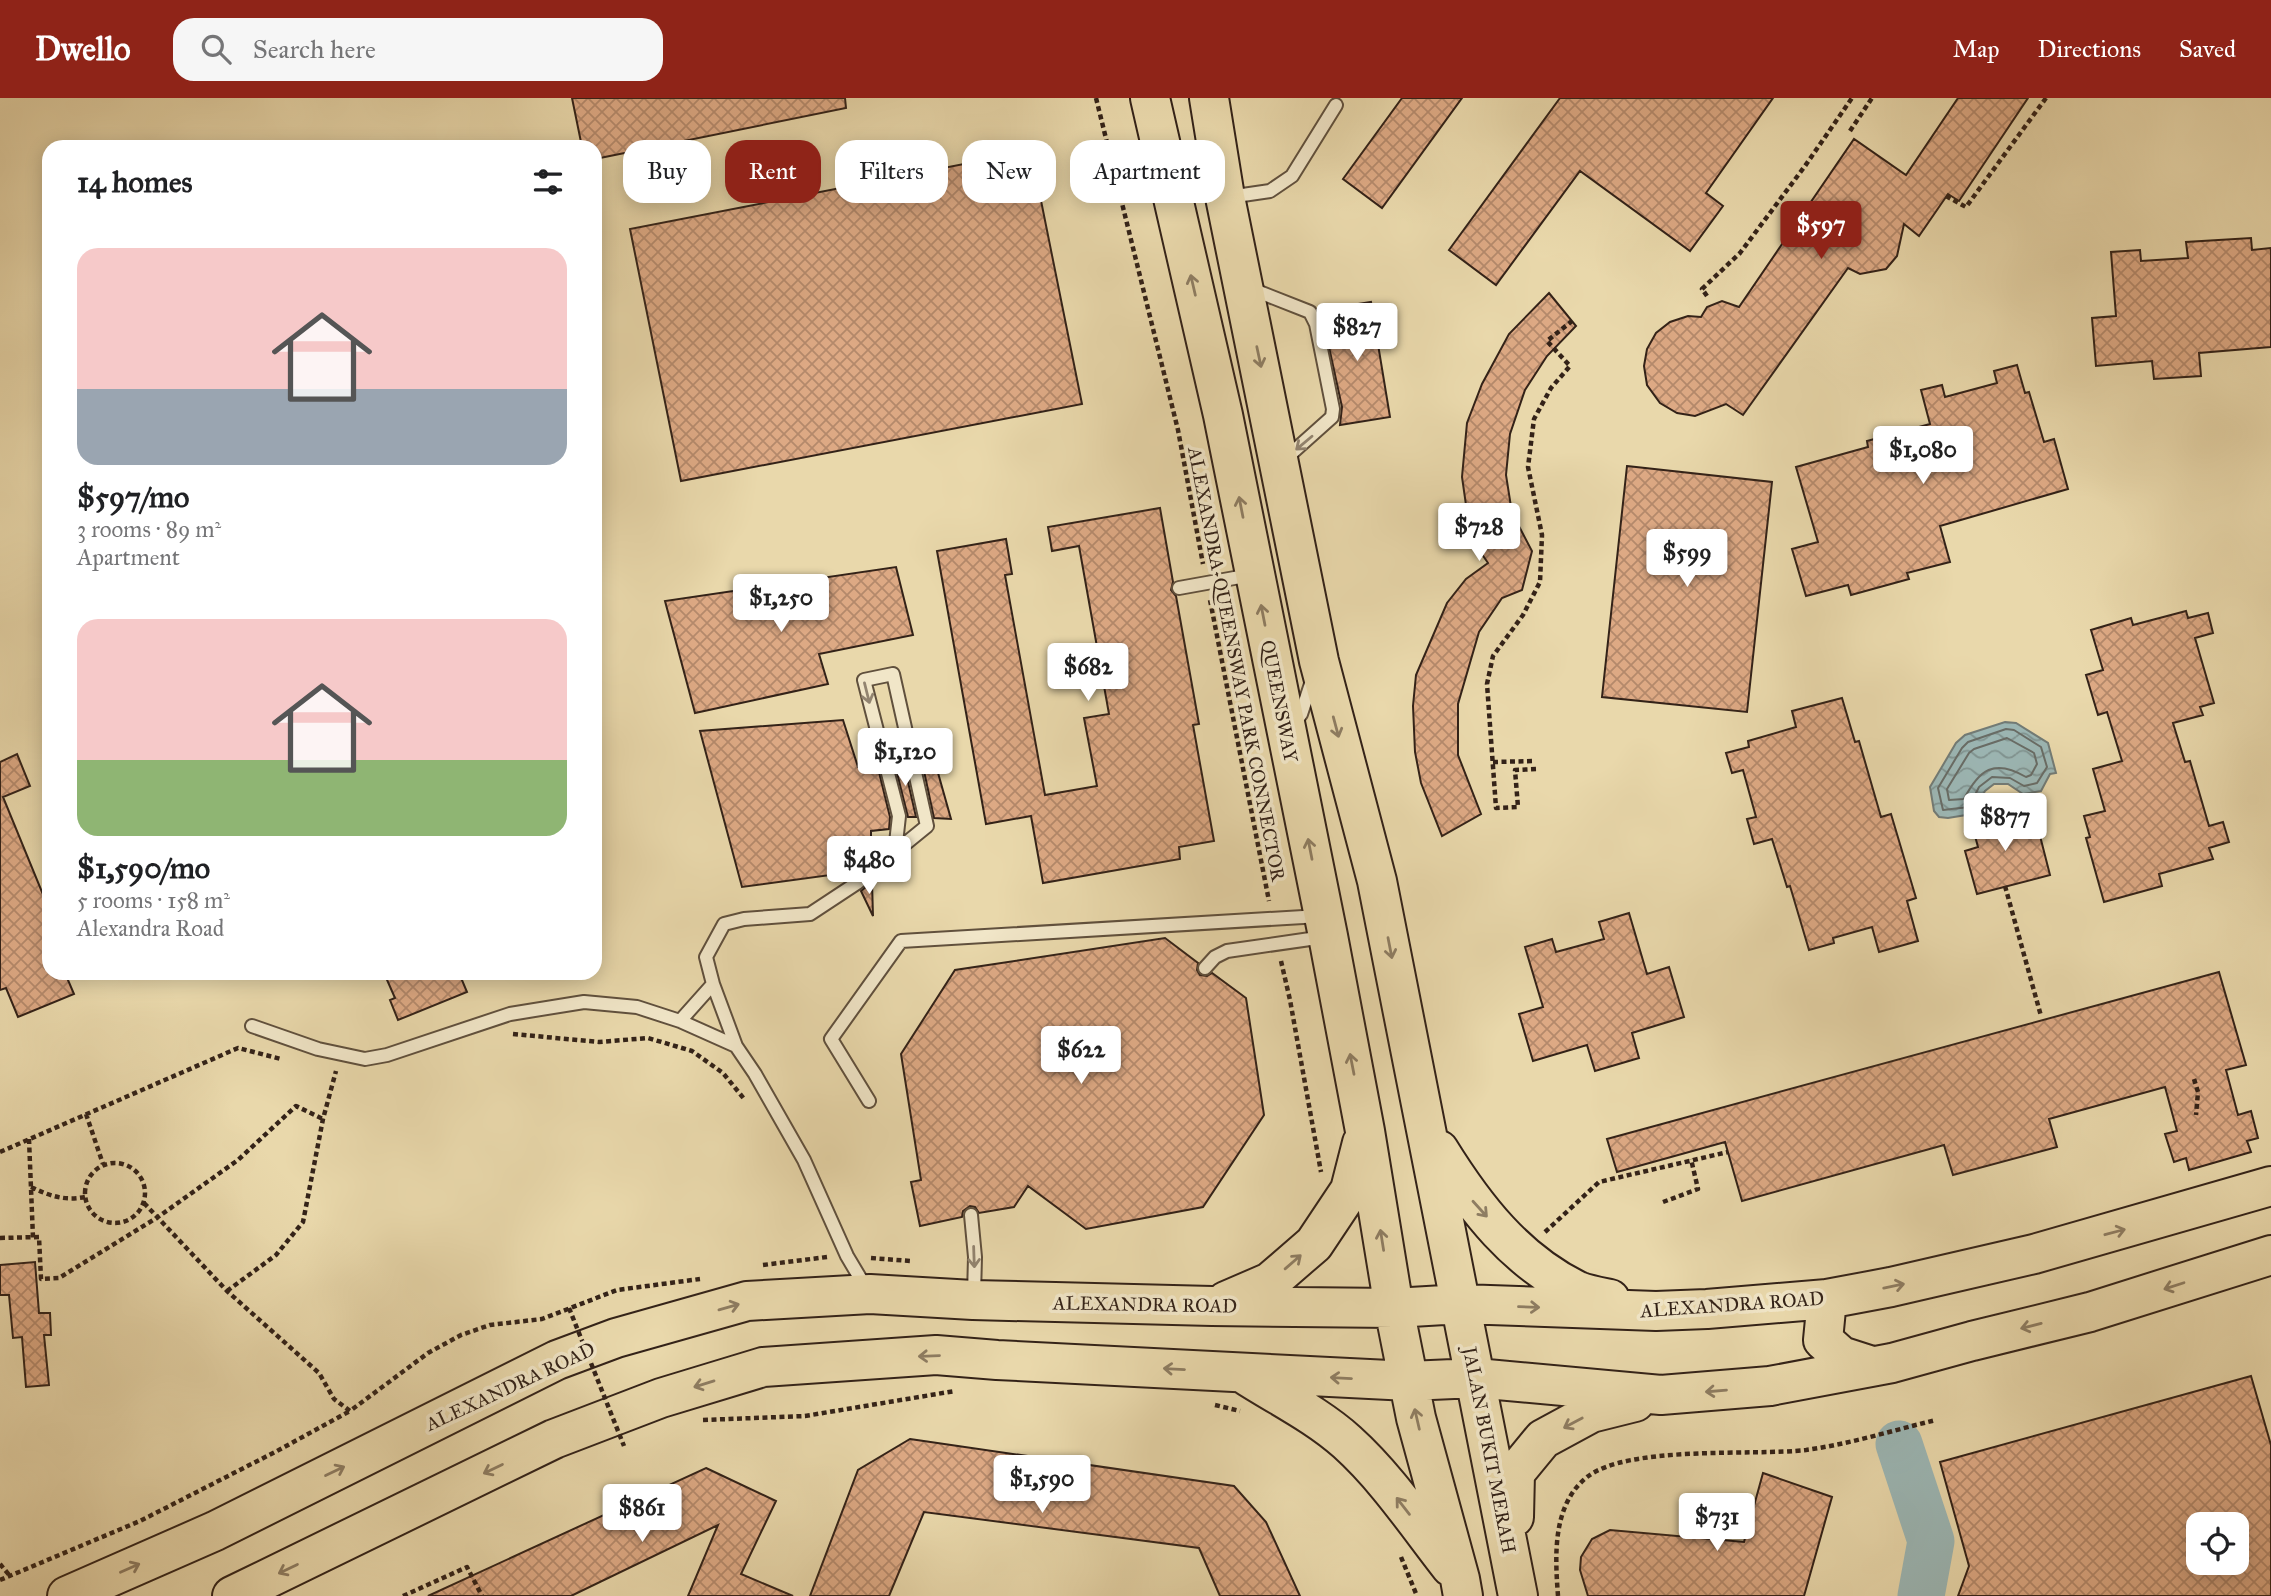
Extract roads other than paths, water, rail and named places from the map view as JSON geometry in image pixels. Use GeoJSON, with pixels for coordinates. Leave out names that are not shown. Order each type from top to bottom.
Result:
{"type":"FeatureCollection","features":[{"type":"Feature","properties":{"kind":"main road","name":"QUEENSWAY"},"geometry":{"type":"LineString","coordinates":[[1150,98],[1223,415],[1326,926],[1394,1308]]}},
{"type":"Feature","properties":{"kind":"main road"},"geometry":{"type":"LineString","coordinates":[[1209,98],[1216,140]]}},
{"type":"Feature","properties":{"kind":"main road"},"geometry":{"type":"LineString","coordinates":[[1225,197],[1319,661],[1377,881],[1461,1304]]}},
{"type":"Feature","properties":{"kind":"main road"},"geometry":{"type":"LineString","coordinates":[[1212,1307],[1270,1282],[1314,1244],[1350,1190],[1364,1131]]}},
{"type":"Feature","properties":{"kind":"main road"},"geometry":{"type":"LineString","coordinates":[[1428,1133],[1468,1196],[1521,1255],[1580,1292],[1656,1311]]}},
{"type":"Feature","properties":{"kind":"main road","name":"ALEXANDRA ROAD"},"geometry":{"type":"LineString","coordinates":[[67,1596],[215,1531],[557,1360],[616,1338],[747,1301],[870,1294],[1212,1307],[1394,1308],[1461,1304],[1656,1311],[1707,1309],[1827,1299],[1891,1287],[2034,1254],[2271,1186]]}},
{"type":"Feature","properties":{"kind":"main road"},"geometry":{"type":"LineString","coordinates":[[1516,1584],[1515,1473],[1543,1439],[1591,1413],[1661,1395],[1770,1386],[1892,1363],[2090,1312],[2271,1255]]}},
{"type":"Feature","properties":{"kind":"main road"},"geometry":{"type":"LineString","coordinates":[[1827,1299],[1824,1340],[1841,1356],[1872,1366]]}},
{"type":"Feature","properties":{"kind":"main road","name":"JALAN BUKIT MERAH"},"geometry":{"type":"LineString","coordinates":[[1461,1304],[1516,1584]]}},
{"type":"Feature","properties":{"kind":"main road"},"geometry":{"type":"LineString","coordinates":[[1394,1308],[1416,1418],[1461,1588]]}},
{"type":"Feature","properties":{"kind":"main road"},"geometry":{"type":"LineString","coordinates":[[232,1596],[554,1440],[661,1398],[764,1367],[936,1355],[1409,1381],[1476,1378],[1661,1395]]}},
{"type":"Feature","properties":{"kind":"main road"},"geometry":{"type":"LineString","coordinates":[[1242,1373],[1321,1422],[1347,1442],[1376,1472],[1461,1588]]}},
{"type":"Feature","properties":{"kind":"lane"},"geometry":{"type":"LineString","coordinates":[[1225,197],[1270,191],[1292,176],[1336,104]]}},
{"type":"Feature","properties":{"kind":"lane"},"geometry":{"type":"LineString","coordinates":[[1244,286],[1310,312],[1317,324],[1333,409],[1332,417],[1279,463]]}},
{"type":"Feature","properties":{"kind":"lane"},"geometry":{"type":"LineString","coordinates":[[1179,588],[1254,574]]}},
{"type":"Feature","properties":{"kind":"lane"},"geometry":{"type":"LineString","coordinates":[[1287,733],[1301,714],[1319,661]]}},
{"type":"Feature","properties":{"kind":"lane"},"geometry":{"type":"LineString","coordinates":[[870,1294],[847,1256],[804,1160],[736,1046],[706,957],[724,924],[744,919],[810,914],[857,883],[927,826],[892,674],[864,680],[899,816],[895,852]]}},
{"type":"Feature","properties":{"kind":"lane"},"geometry":{"type":"LineString","coordinates":[[869,1101],[831,1039],[901,941],[1272,918],[1326,926]]}},
{"type":"Feature","properties":{"kind":"lane"},"geometry":{"type":"LineString","coordinates":[[1205,968],[1215,957],[1227,951],[1277,944],[1326,926]]}},
{"type":"Feature","properties":{"kind":"lane"},"geometry":{"type":"LineString","coordinates":[[680,1021],[713,984]]}},
{"type":"Feature","properties":{"kind":"lane"},"geometry":{"type":"LineString","coordinates":[[252,1026],[298,1043],[365,1059],[387,1055],[510,1014],[584,1002],[637,1007],[680,1021],[736,1046]]}},
{"type":"Feature","properties":{"kind":"lane"},"geometry":{"type":"LineString","coordinates":[[971,1215],[975,1257],[973,1300]]}},
{"type":"Feature","properties":{"kind":"water"},"geometry":{"type":"Polygon","coordinates":[[[2005,722],[2016,723],[2048,743],[2056,773],[2050,774],[2041,791],[2023,794],[2008,784],[1994,784],[1985,791],[1972,814],[1939,817],[1934,811],[1930,787],[1956,743],[1965,735],[2005,722]]]}},
{"type":"Feature","properties":{"kind":"waterway"},"geometry":{"type":"LineString","coordinates":[[1899,1444],[1931,1541],[1921,1596]]}}]}
